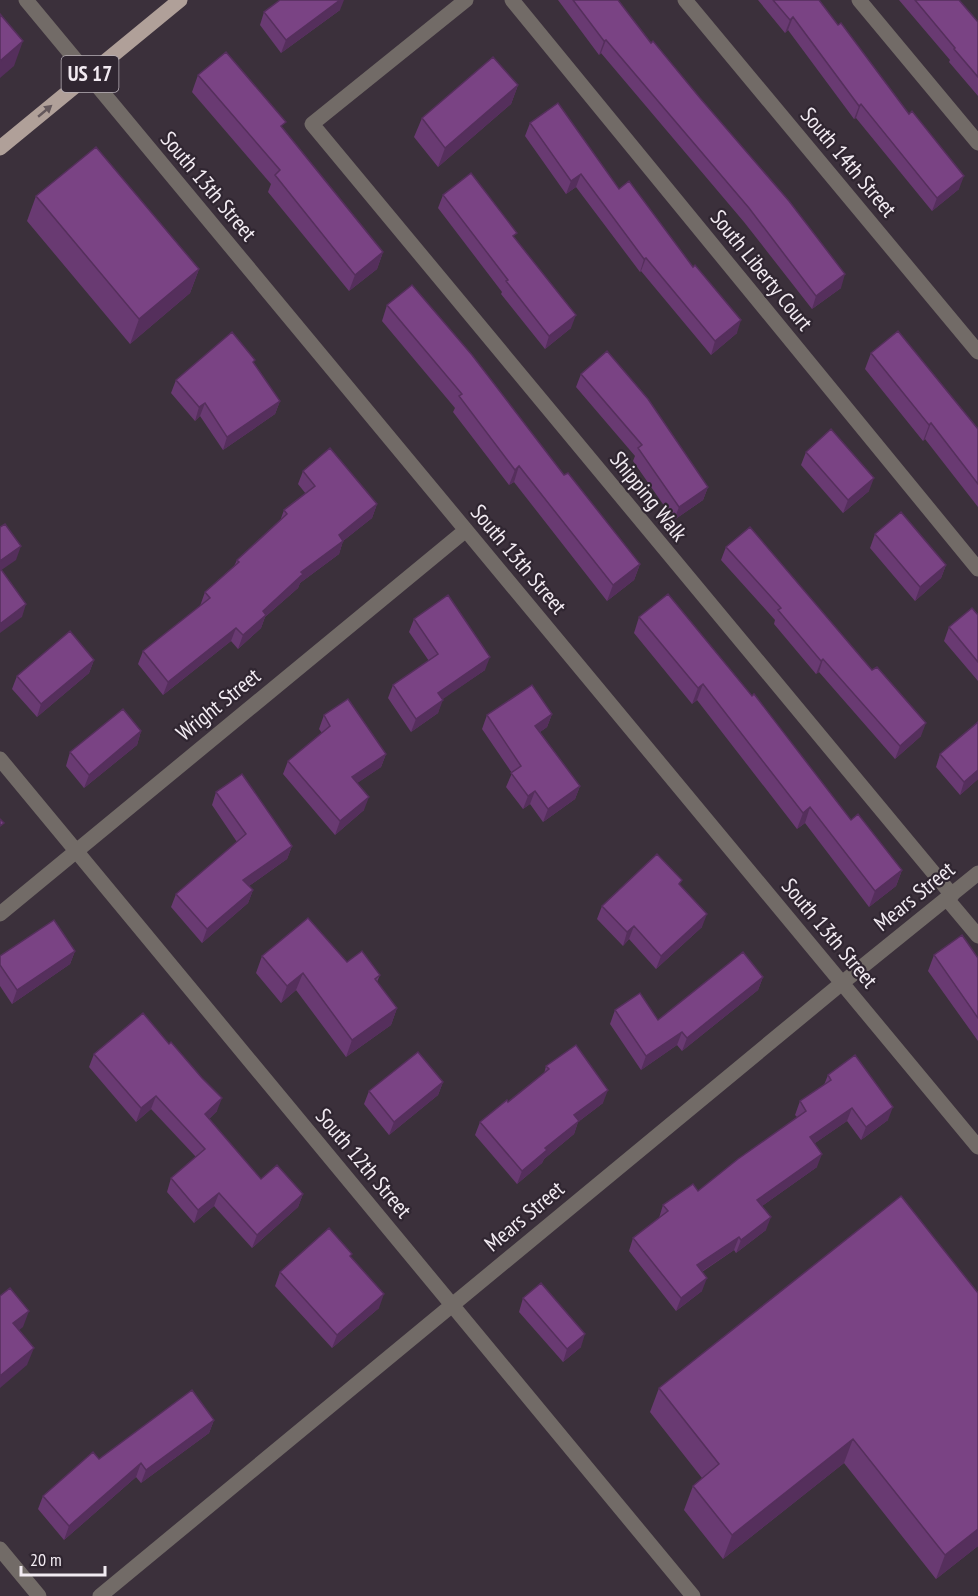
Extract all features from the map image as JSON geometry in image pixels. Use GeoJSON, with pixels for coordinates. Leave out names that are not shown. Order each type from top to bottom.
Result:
{"type":"FeatureCollection","features":[{"type":"Feature","properties":{"kind":"main road","name":"US 17"},"geometry":{"type":"LineString","coordinates":[[0,148],[180,0]]}},
{"type":"Feature","properties":{"kind":"street","name":"South 13th Street"},"geometry":{"type":"LineString","coordinates":[[26,0],[978,1148]]}},
{"type":"Feature","properties":{"kind":"street","name":"Shipping Walk"},"geometry":{"type":"LineString","coordinates":[[466,0],[312,124],[949,897],[978,936]]}},
{"type":"Feature","properties":{"kind":"street","name":"South Liberty Court"},"geometry":{"type":"LineString","coordinates":[[512,0],[978,569]]}},
{"type":"Feature","properties":{"kind":"street","name":"South 14th Street"},"geometry":{"type":"LineString","coordinates":[[685,0],[978,352]]}},
{"type":"Feature","properties":{"kind":"street"},"geometry":{"type":"LineString","coordinates":[[859,0],[978,143]]}},
{"type":"Feature","properties":{"kind":"street","name":"Wright Street"},"geometry":{"type":"LineString","coordinates":[[0,914],[466,530]]}},
{"type":"Feature","properties":{"kind":"street","name":"South 12th Street"},"geometry":{"type":"LineString","coordinates":[[0,759],[693,1596]]}},
{"type":"Feature","properties":{"kind":"street","name":"Mears Street"},"geometry":{"type":"LineString","coordinates":[[100,1596],[978,873]]}},
{"type":"Feature","properties":{"kind":"street"},"geometry":{"type":"LineString","coordinates":[[0,1549],[39,1596]]}},
{"type":"Feature","properties":{"kind":"building"},"geometry":{"type":"Polygon","coordinates":[[[280,0],[340,0],[286,40],[264,12],[280,0]]]}},
{"type":"Feature","properties":{"kind":"building"},"geometry":{"type":"Polygon","coordinates":[[[573,0],[618,0],[651,43],[653,41],[789,201],[845,274],[816,296],[749,208],[606,40],[604,41],[573,0]]]}},
{"type":"Feature","properties":{"kind":"building"},"geometry":{"type":"Polygon","coordinates":[[[773,0],[819,0],[838,25],[841,23],[909,114],[912,111],[964,176],[937,198],[861,104],[859,106],[793,17],[790,20],[773,0]]]}},
{"type":"Feature","properties":{"kind":"building"},"geometry":{"type":"Polygon","coordinates":[[[915,0],[959,0],[978,22],[978,77],[954,49],[915,0]]]}},
{"type":"Feature","properties":{"kind":"building"},"geometry":{"type":"Polygon","coordinates":[[[0,14],[23,41],[0,61],[0,14]]]}},
{"type":"Feature","properties":{"kind":"building"},"geometry":{"type":"Polygon","coordinates":[[[226,52],[286,122],[281,126],[383,252],[355,275],[275,175],[280,170],[198,75],[226,52]]]}},
{"type":"Feature","properties":{"kind":"building"},"geometry":{"type":"Polygon","coordinates":[[[493,57],[518,85],[445,148],[422,118],[493,57]]]}},
{"type":"Feature","properties":{"kind":"building"},"geometry":{"type":"Polygon","coordinates":[[[558,103],[619,189],[629,181],[693,267],[695,265],[741,320],[715,341],[646,258],[644,259],[581,174],[571,181],[530,123],[558,103]]]}},
{"type":"Feature","properties":{"kind":"building"},"geometry":{"type":"Polygon","coordinates":[[[96,147],[199,269],[139,319],[36,196],[96,147]]]}},
{"type":"Feature","properties":{"kind":"building"},"geometry":{"type":"Polygon","coordinates":[[[471,173],[517,233],[513,236],[576,315],[549,336],[443,195],[471,173]]]}},
{"type":"Feature","properties":{"kind":"building"},"geometry":{"type":"Polygon","coordinates":[[[412,285],[472,355],[564,475],[568,473],[640,564],[613,585],[519,466],[515,470],[459,396],[462,394],[387,305],[412,285]]]}},
{"type":"Feature","properties":{"kind":"building"},"geometry":{"type":"Polygon","coordinates":[[[898,331],[978,429],[978,484],[931,423],[929,425],[871,353],[898,331]]]}},
{"type":"Feature","properties":{"kind":"building"},"geometry":{"type":"Polygon","coordinates":[[[232,332],[255,360],[253,362],[280,401],[227,437],[205,403],[199,407],[176,380],[232,332]]]}},
{"type":"Feature","properties":{"kind":"building"},"geometry":{"type":"Polygon","coordinates":[[[607,351],[648,399],[708,487],[679,507],[638,448],[642,445],[581,374],[607,351]]]}},
{"type":"Feature","properties":{"kind":"building"},"geometry":{"type":"Polygon","coordinates":[[[831,429],[874,478],[848,500],[806,452],[831,429]]]}},
{"type":"Feature","properties":{"kind":"building"},"geometry":{"type":"Polygon","coordinates":[[[330,448],[377,504],[339,535],[343,541],[301,572],[303,574],[263,611],[266,615],[243,635],[236,628],[168,682],[143,651],[210,598],[205,592],[287,514],[284,510],[315,486],[303,471],[330,448]]]}},
{"type":"Feature","properties":{"kind":"building"},"geometry":{"type":"Polygon","coordinates":[[[901,512],[946,565],[920,587],[875,534],[901,512]]]}},
{"type":"Feature","properties":{"kind":"building"},"geometry":{"type":"Polygon","coordinates":[[[5,524],[21,546],[0,561],[0,527],[5,524]]]}},
{"type":"Feature","properties":{"kind":"building"},"geometry":{"type":"Polygon","coordinates":[[[750,527],[872,670],[877,667],[926,723],[900,746],[823,659],[821,661],[778,610],[781,608],[726,547],[750,527]]]}},
{"type":"Feature","properties":{"kind":"building"},"geometry":{"type":"Polygon","coordinates":[[[0,568],[26,604],[0,624],[0,568]]]}},
{"type":"Feature","properties":{"kind":"building"},"geometry":{"type":"Polygon","coordinates":[[[668,594],[752,696],[754,694],[851,820],[858,814],[902,870],[875,891],[810,807],[803,813],[703,684],[698,688],[639,617],[668,594]]]}},
{"type":"Feature","properties":{"kind":"building"},"geometry":{"type":"Polygon","coordinates":[[[448,595],[490,657],[438,693],[443,700],[416,719],[393,685],[438,654],[414,619],[448,595]]]}},
{"type":"Feature","properties":{"kind":"building"},"geometry":{"type":"Polygon","coordinates":[[[972,608],[978,615],[978,662],[949,627],[972,608]]]}},
{"type":"Feature","properties":{"kind":"building"},"geometry":{"type":"Polygon","coordinates":[[[70,631],[94,660],[41,704],[17,676],[70,631]]]}},
{"type":"Feature","properties":{"kind":"building"},"geometry":{"type":"Polygon","coordinates":[[[532,685],[552,714],[535,726],[580,786],[548,809],[535,791],[528,796],[511,773],[521,766],[487,715],[532,685]]]}},
{"type":"Feature","properties":{"kind":"building"},"geometry":{"type":"Polygon","coordinates":[[[348,699],[386,754],[352,777],[369,797],[340,821],[288,761],[330,726],[324,715],[348,699]]]}},
{"type":"Feature","properties":{"kind":"building"},"geometry":{"type":"Polygon","coordinates":[[[123,709],[141,731],[89,775],[70,752],[123,709]]]}},
{"type":"Feature","properties":{"kind":"building"},"geometry":{"type":"Polygon","coordinates":[[[978,722],[978,770],[964,782],[940,754],[978,722]]]}},
{"type":"Feature","properties":{"kind":"building"},"geometry":{"type":"Polygon","coordinates":[[[242,774],[292,846],[243,880],[253,890],[207,929],[176,894],[246,834],[216,792],[242,774]]]}},
{"type":"Feature","properties":{"kind":"building"},"geometry":{"type":"Polygon","coordinates":[[[657,854],[682,880],[679,884],[707,914],[661,956],[634,926],[627,932],[602,906],[657,854]]]}},
{"type":"Feature","properties":{"kind":"building"},"geometry":{"type":"Polygon","coordinates":[[[308,918],[347,962],[362,951],[380,975],[375,979],[397,1008],[352,1040],[303,973],[287,986],[262,956],[308,918]]]}},
{"type":"Feature","properties":{"kind":"building"},"geometry":{"type":"Polygon","coordinates":[[[54,920],[75,951],[17,990],[0,965],[0,956],[54,920]]]}},
{"type":"Feature","properties":{"kind":"building"},"geometry":{"type":"Polygon","coordinates":[[[962,935],[978,958],[978,1018],[934,955],[962,935]]]}},
{"type":"Feature","properties":{"kind":"building"},"geometry":{"type":"Polygon","coordinates":[[[743,952],[763,977],[687,1038],[682,1032],[646,1056],[615,1010],[640,993],[658,1020],[743,952]]]}},
{"type":"Feature","properties":{"kind":"building"},"geometry":{"type":"Polygon","coordinates":[[[143,1013],[169,1044],[171,1042],[222,1098],[205,1114],[261,1179],[277,1165],[303,1194],[257,1235],[219,1193],[198,1210],[171,1178],[205,1149],[156,1096],[141,1108],[94,1054],[143,1013]]]}},
{"type":"Feature","properties":{"kind":"building"},"geometry":{"type":"Polygon","coordinates":[[[576,1045],[608,1090],[574,1115],[579,1121],[545,1148],[547,1150],[522,1171],[480,1122],[549,1069],[546,1066],[576,1045]]]}},
{"type":"Feature","properties":{"kind":"building"},"geometry":{"type":"Polygon","coordinates":[[[418,1052],[443,1082],[394,1122],[369,1091],[418,1052]]]}},
{"type":"Feature","properties":{"kind":"building"},"geometry":{"type":"Polygon","coordinates":[[[855,1055],[893,1107],[866,1127],[852,1108],[810,1137],[822,1154],[757,1200],[771,1217],[741,1240],[739,1237],[697,1265],[707,1278],[681,1298],[633,1238],[668,1211],[663,1205],[693,1184],[698,1191],[738,1159],[806,1111],[800,1101],[831,1080],[828,1075],[855,1055]]]}},
{"type":"Feature","properties":{"kind":"building"},"geometry":{"type":"Polygon","coordinates":[[[901,1196],[978,1293],[978,1529],[945,1555],[853,1439],[732,1535],[693,1486],[719,1464],[659,1388],[901,1196]]]}},
{"type":"Feature","properties":{"kind":"building"},"geometry":{"type":"Polygon","coordinates":[[[329,1228],[384,1294],[337,1335],[280,1272],[329,1228]]]}},
{"type":"Feature","properties":{"kind":"building"},"geometry":{"type":"Polygon","coordinates":[[[541,1283],[585,1334],[567,1349],[523,1298],[541,1283]]]}},
{"type":"Feature","properties":{"kind":"building"},"geometry":{"type":"Polygon","coordinates":[[[10,1288],[29,1311],[13,1323],[34,1348],[0,1376],[0,1296],[10,1288]]]}},
{"type":"Feature","properties":{"kind":"building"},"geometry":{"type":"Polygon","coordinates":[[[192,1390],[214,1420],[146,1470],[141,1463],[69,1526],[43,1496],[93,1452],[99,1459],[192,1390]]]}}]}
